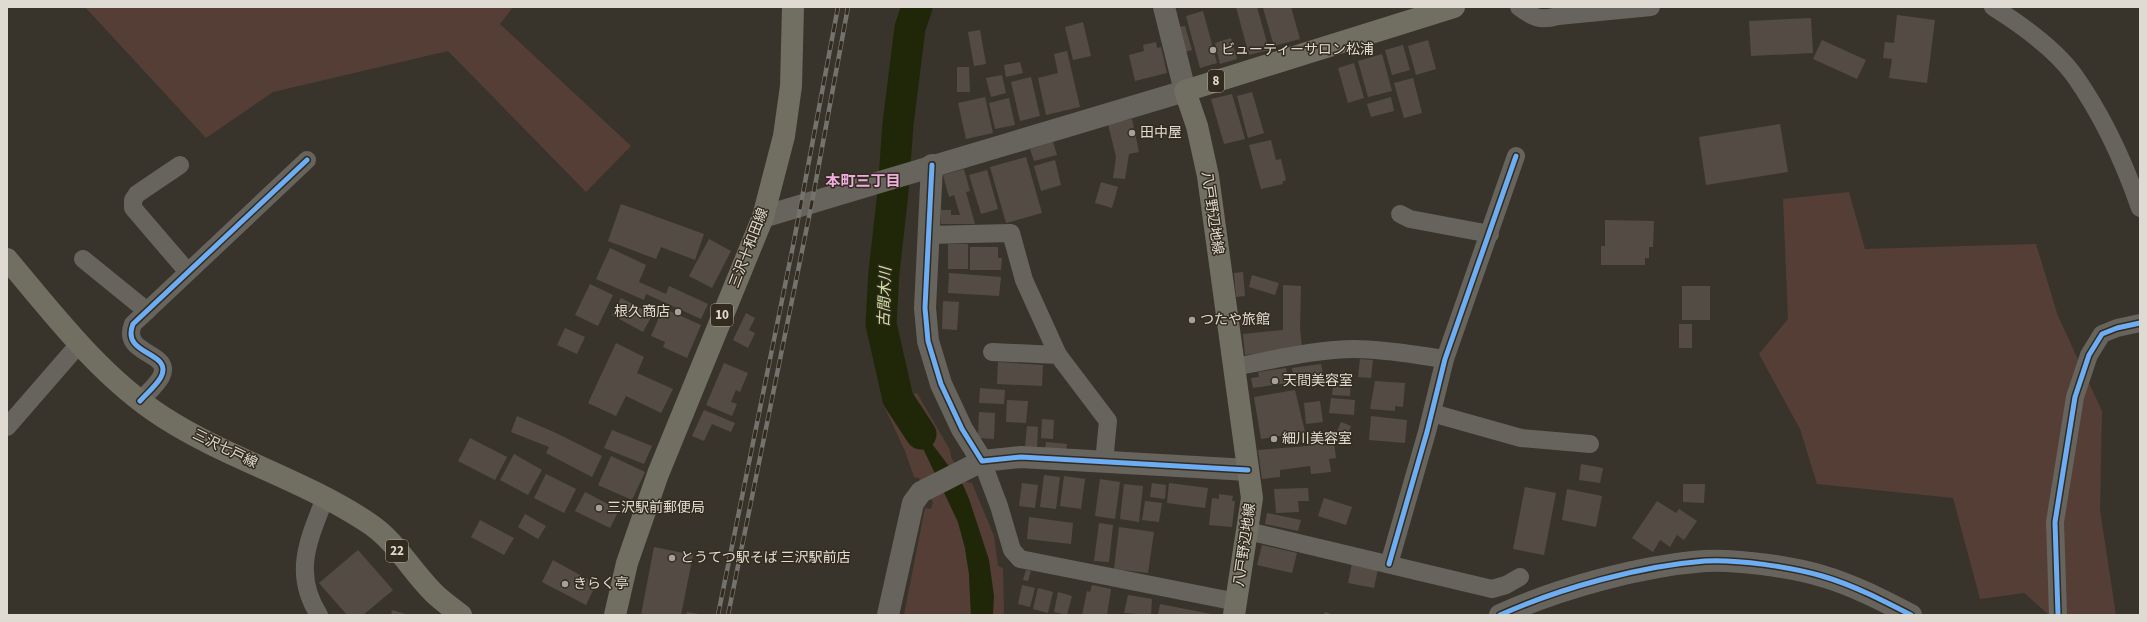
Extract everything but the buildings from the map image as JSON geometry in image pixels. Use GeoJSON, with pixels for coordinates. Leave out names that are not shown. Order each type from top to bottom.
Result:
{"type":"FeatureCollection","features":[{"type":"Feature","properties":{"kind":"main road","name":"三沢十和田線"},"geometry":{"type":"LineString","coordinates":[[615,615],[626,563],[658,474],[763,217],[784,136],[789,100],[793,7]]}},
{"type":"Feature","properties":{"kind":"main road","name":"8"},"geometry":{"type":"LineString","coordinates":[[1185,91],[1443,8]]}},
{"type":"Feature","properties":{"kind":"main road","name":"八戸野辺地線"},"geometry":{"type":"LineString","coordinates":[[1185,91],[1197,126],[1208,176],[1252,498],[1235,608]]}},
{"type":"Feature","properties":{"kind":"main road","name":"三沢七戸線"},"geometry":{"type":"LineString","coordinates":[[7,259],[94,360],[140,401],[195,436],[325,498],[371,525],[437,596],[461,615]]}},
{"type":"Feature","properties":{"kind":"street"},"geometry":{"type":"LineString","coordinates":[[763,217],[926,167],[1185,91],[1164,7]]}},
{"type":"Feature","properties":{"kind":"street"},"geometry":{"type":"LineString","coordinates":[[1519,7],[1534,17],[1544,19],[1558,16],[1651,7]]}},
{"type":"Feature","properties":{"kind":"street"},"geometry":{"type":"LineString","coordinates":[[1993,7],[2022,26],[2073,74],[2104,125],[2127,172],[2140,208]]}},
{"type":"Feature","properties":{"kind":"street"},"geometry":{"type":"LineString","coordinates":[[1389,564],[1432,412],[1445,359],[1490,234],[1516,156]]}},
{"type":"Feature","properties":{"kind":"street"},"geometry":{"type":"LineString","coordinates":[[140,401],[157,382],[161,376],[163,368],[159,361],[136,346],[130,339],[130,331],[133,324],[187,271],[308,160]]}},
{"type":"Feature","properties":{"kind":"street"},"geometry":{"type":"LineString","coordinates":[[180,165],[137,194],[133,200],[133,208],[187,271]]}},
{"type":"Feature","properties":{"kind":"street"},"geometry":{"type":"LineString","coordinates":[[926,167],[928,235],[925,308],[928,341],[941,384],[962,429],[976,464],[999,506],[1012,550],[1020,559],[1235,608]]}},
{"type":"Feature","properties":{"kind":"street"},"geometry":{"type":"LineString","coordinates":[[1400,214],[1410,219],[1490,234]]}},
{"type":"Feature","properties":{"kind":"street"},"geometry":{"type":"LineString","coordinates":[[928,235],[1011,233],[1024,280],[1058,355],[1108,422],[1104,462]]}},
{"type":"Feature","properties":{"kind":"street"},"geometry":{"type":"LineString","coordinates":[[84,259],[147,311]]}},
{"type":"Feature","properties":{"kind":"street"},"geometry":{"type":"LineString","coordinates":[[2058,615],[2056,522],[2075,397],[2089,355],[2102,334],[2117,328],[2140,323]]}},
{"type":"Feature","properties":{"kind":"street"},"geometry":{"type":"LineString","coordinates":[[7,428],[80,343]]}},
{"type":"Feature","properties":{"kind":"street"},"geometry":{"type":"LineString","coordinates":[[1234,367],[1298,356],[1353,349],[1379,349],[1445,359]]}},
{"type":"Feature","properties":{"kind":"street"},"geometry":{"type":"LineString","coordinates":[[992,352],[1058,355]]}},
{"type":"Feature","properties":{"kind":"street"},"geometry":{"type":"LineString","coordinates":[[1432,412],[1521,438],[1590,444]]}},
{"type":"Feature","properties":{"kind":"street"},"geometry":{"type":"LineString","coordinates":[[888,615],[907,526],[914,503],[920,492],[976,464],[1021,457],[1248,470]]}},
{"type":"Feature","properties":{"kind":"street"},"geometry":{"type":"LineString","coordinates":[[315,614],[304,584],[304,561],[310,537],[325,498]]}},
{"type":"Feature","properties":{"kind":"street"},"geometry":{"type":"LineString","coordinates":[[1248,531],[1492,589],[1506,585],[1520,577]]}},
{"type":"Feature","properties":{"kind":"street"},"geometry":{"type":"LineString","coordinates":[[1500,615],[1517,607],[1593,583],[1664,566],[1707,561],[1767,565],[1822,576],[1873,595],[1911,615]]}},
{"type":"Feature","properties":{"kind":"shaded area"},"geometry":{"type":"Polygon","coordinates":[[[85,7],[513,7],[500,24],[631,146],[586,192],[448,51],[273,92],[206,138],[85,7]]]}},
{"type":"Feature","properties":{"kind":"shaded area"},"geometry":{"type":"Polygon","coordinates":[[[1849,192],[1865,249],[2036,244],[2058,316],[2102,411],[2100,510],[2116,615],[2049,615],[2024,593],[1980,599],[1953,498],[1817,484],[1800,429],[1759,354],[1788,319],[1783,199],[1849,192]]]}},
{"type":"Feature","properties":{"kind":"shaded area"},"geometry":{"type":"Polygon","coordinates":[[[917,393],[950,450],[951,457],[966,482],[972,483],[994,536],[998,566],[1003,568],[1004,615],[993,615],[993,596],[989,560],[963,485],[932,444],[925,424],[902,397],[917,393]]]}},
{"type":"Feature","properties":{"kind":"shaded area"},"geometry":{"type":"Polygon","coordinates":[[[902,397],[925,424],[932,444],[963,485],[969,499],[989,560],[994,596],[993,615],[971,615],[969,574],[965,548],[958,522],[913,427],[896,400],[902,397]]]}},
{"type":"Feature","properties":{"kind":"shaded area"},"geometry":{"type":"Polygon","coordinates":[[[896,400],[913,427],[958,522],[965,548],[969,574],[971,615],[904,615],[925,508],[931,509],[933,502],[919,478],[914,477],[905,451],[883,404],[896,400]]]}},
{"type":"Feature","properties":{"kind":"waterway","name":"古間木川"},"geometry":{"type":"LineString","coordinates":[[917,7],[910,28],[898,124],[893,192],[884,272],[881,324],[898,399],[921,434]]}},
{"type":"Feature","properties":{"kind":"railway"},"geometry":{"type":"LineString","coordinates":[[718,615],[793,246],[838,7]]}},
{"type":"Feature","properties":{"kind":"railway"},"geometry":{"type":"LineString","coordinates":[[728,615],[812,202],[848,7]]}},
{"type":"Feature","properties":{"kind":"cycle path"},"geometry":{"type":"LineString","coordinates":[[1389,564],[1427,432],[1445,359],[1516,156]]}},
{"type":"Feature","properties":{"kind":"cycle path"},"geometry":{"type":"LineString","coordinates":[[140,401],[159,380],[163,369],[160,362],[134,342],[131,334],[133,324],[307,160]]}},
{"type":"Feature","properties":{"kind":"cycle path"},"geometry":{"type":"LineString","coordinates":[[932,165],[925,308],[928,341],[941,384],[962,429],[982,461],[1021,457],[1248,470]]}},
{"type":"Feature","properties":{"kind":"cycle path"},"geometry":{"type":"LineString","coordinates":[[2058,615],[2055,522],[2075,397],[2089,355],[2102,334],[2117,328],[2140,323]]}},
{"type":"Feature","properties":{"kind":"cycle path"},"geometry":{"type":"LineString","coordinates":[[1500,615],[1523,605],[1574,587],[1627,573],[1705,561],[1732,561],[1764,564],[1822,576],[1856,588],[1911,615]]}},
{"type":"Feature","properties":{"kind":"place","name":"ビューティーサロン松浦"},"geometry":{"type":"Point","coordinates":[1213,50]}},
{"type":"Feature","properties":{"kind":"place","name":"田中屋"},"geometry":{"type":"Point","coordinates":[1132,133]}},
{"type":"Feature","properties":{"kind":"place","name":"根久商店"},"geometry":{"type":"Point","coordinates":[678,312]}},
{"type":"Feature","properties":{"kind":"place","name":"つたや旅館"},"geometry":{"type":"Point","coordinates":[1192,320]}},
{"type":"Feature","properties":{"kind":"place","name":"天間美容室"},"geometry":{"type":"Point","coordinates":[1275,381]}},
{"type":"Feature","properties":{"kind":"place","name":"細川美容室"},"geometry":{"type":"Point","coordinates":[1274,439]}},
{"type":"Feature","properties":{"kind":"place","name":"三沢駅前郵便局"},"geometry":{"type":"Point","coordinates":[599,508]}},
{"type":"Feature","properties":{"kind":"place","name":"とうてつ駅そば 三沢駅前店"},"geometry":{"type":"Point","coordinates":[672,558]}},
{"type":"Feature","properties":{"kind":"place","name":"きらく亭"},"geometry":{"type":"Point","coordinates":[565,584]}},
{"type":"Feature","properties":{"kind":"district","name":"本町三丁目"},"geometry":{"type":"Point","coordinates":[863,181]}}]}
